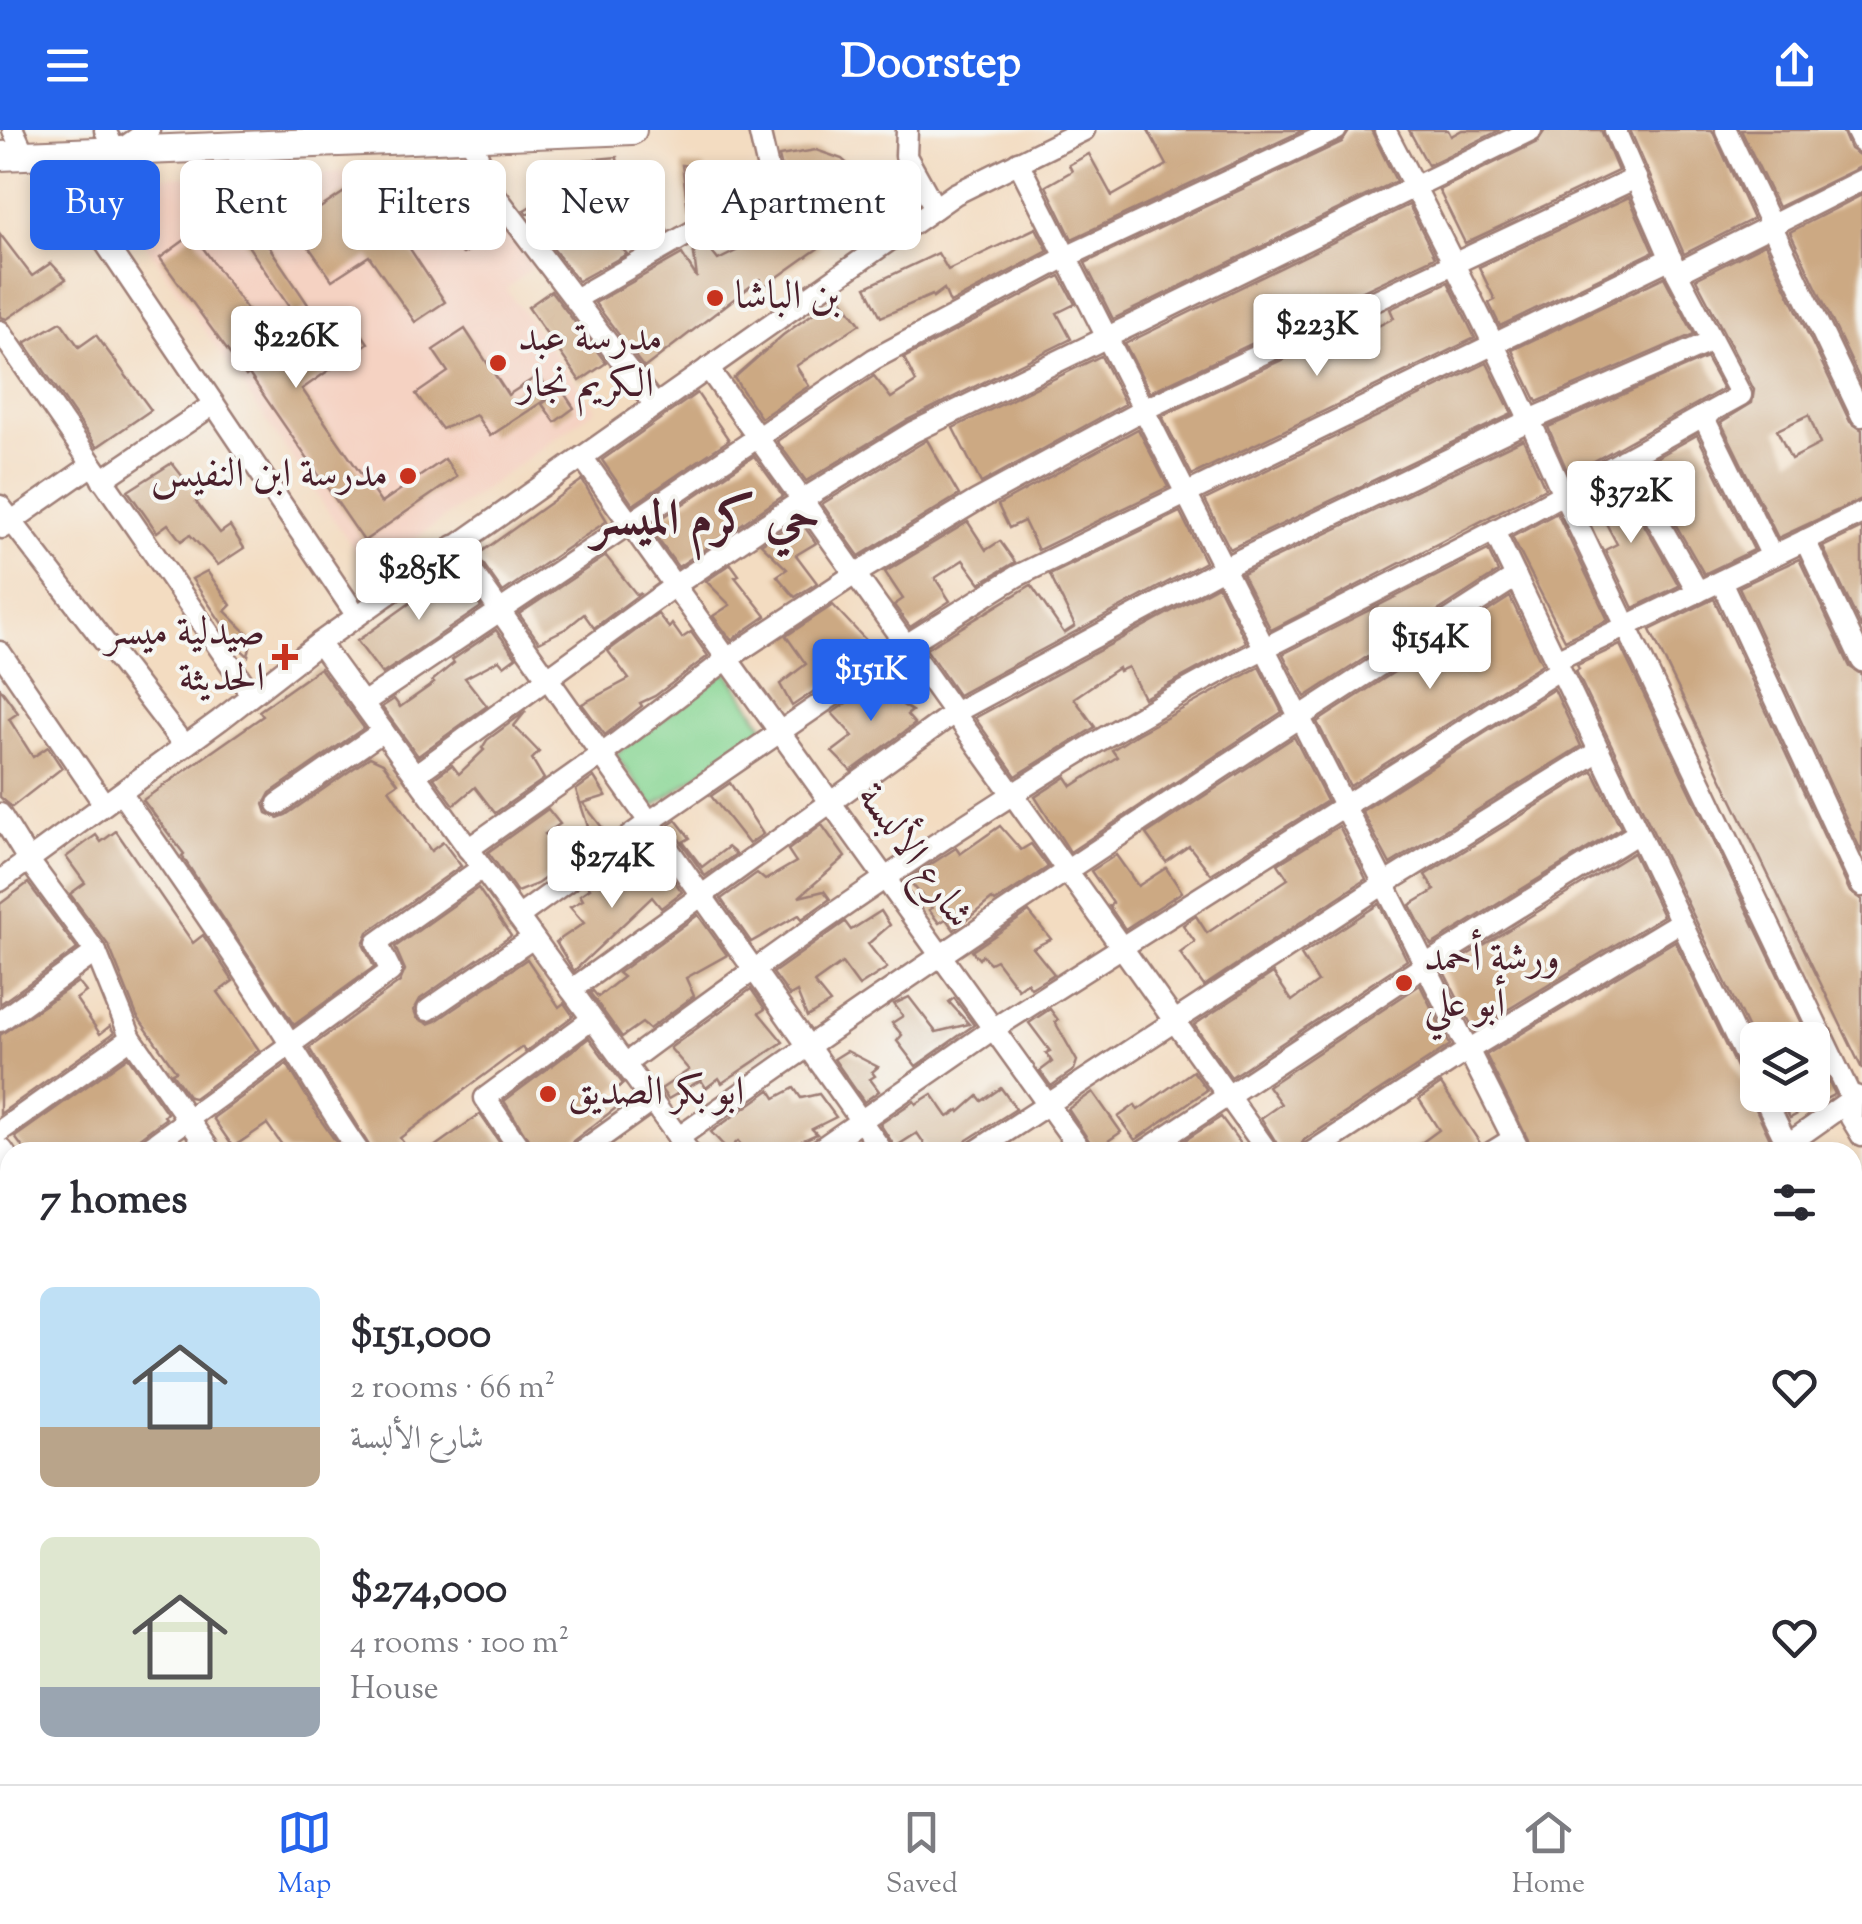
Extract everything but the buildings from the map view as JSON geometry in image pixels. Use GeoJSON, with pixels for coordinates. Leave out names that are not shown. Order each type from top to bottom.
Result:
{"type":"FeatureCollection","features":[{"type":"Feature","properties":{"kind":"main road"},"geometry":{"type":"LineString","coordinates":[[24,156],[111,141],[400,135],[471,138],[632,130]]}},
{"type":"Feature","properties":{"kind":"street"},"geometry":{"type":"LineString","coordinates":[[13,130],[24,156],[214,404],[357,616]]}},
{"type":"Feature","properties":{"kind":"street"},"geometry":{"type":"LineString","coordinates":[[111,141],[148,130]]}},
{"type":"Feature","properties":{"kind":"street"},"geometry":{"type":"LineString","coordinates":[[575,300],[772,186],[759,130]]}},
{"type":"Feature","properties":{"kind":"street"},"geometry":{"type":"LineString","coordinates":[[907,130],[906,156],[936,208]]}},
{"type":"Feature","properties":{"kind":"street"},"geometry":{"type":"LineString","coordinates":[[0,881],[319,643],[955,194],[1084,130]]}},
{"type":"Feature","properties":{"kind":"street"},"geometry":{"type":"LineString","coordinates":[[363,703],[874,358],[1066,257],[1336,130]]}},
{"type":"Feature","properties":{"kind":"street"},"geometry":{"type":"LineString","coordinates":[[1386,130],[1456,264],[1563,494],[1857,1096],[1851,1118],[1862,1136]]}},
{"type":"Feature","properties":{"kind":"street"},"geometry":{"type":"LineString","coordinates":[[416,776],[674,586],[913,432],[1531,130]]}},
{"type":"Feature","properties":{"kind":"street"},"geometry":{"type":"LineString","coordinates":[[624,1064],[884,878],[1126,724],[1264,647],[1494,532],[1741,394],[1674,265],[1615,130]]}},
{"type":"Feature","properties":{"kind":"street"},"geometry":{"type":"LineString","coordinates":[[1726,130],[1862,416]]}},
{"type":"Feature","properties":{"kind":"street"},"geometry":{"type":"LineString","coordinates":[[1856,130],[1862,142]]}},
{"type":"Feature","properties":{"kind":"street"},"geometry":{"type":"LineString","coordinates":[[471,138],[490,188],[655,405]]}},
{"type":"Feature","properties":{"kind":"street"},"geometry":{"type":"LineString","coordinates":[[1018,162],[1514,1142]]}},
{"type":"Feature","properties":{"kind":"street"},"geometry":{"type":"LineString","coordinates":[[468,849],[602,755],[726,658],[976,501],[1143,410],[1636,178]]}},
{"type":"Feature","properties":{"kind":"street"},"geometry":{"type":"LineString","coordinates":[[518,917],[780,732],[1017,576],[1494,344],[1770,226],[1862,180]]}},
{"type":"Feature","properties":{"kind":"street"},"geometry":{"type":"LineString","coordinates":[[0,332],[251,694]]}},
{"type":"Feature","properties":{"kind":"street"},"geometry":{"type":"LineString","coordinates":[[571,990],[954,714],[1223,568],[1530,420],[1712,340]]}},
{"type":"Feature","properties":{"kind":"street"},"geometry":{"type":"LineString","coordinates":[[708,368],[1261,1142]]}},
{"type":"Feature","properties":{"kind":"street"},"geometry":{"type":"LineString","coordinates":[[184,744],[4,519],[97,472],[214,404]]}},
{"type":"Feature","properties":{"kind":"street"},"geometry":{"type":"LineString","coordinates":[[1703,416],[1772,556]]}},
{"type":"Feature","properties":{"kind":"street","name":"شارع الألبسة"},"geometry":{"type":"LineString","coordinates":[[582,457],[1075,1142]]}},
{"type":"Feature","properties":{"kind":"street"},"geometry":{"type":"LineString","coordinates":[[1623,460],[1698,592]]}},
{"type":"Feature","properties":{"kind":"street"},"geometry":{"type":"LineString","coordinates":[[830,1142],[993,1028],[1558,665],[1627,626],[1862,513]]}},
{"type":"Feature","properties":{"kind":"street"},"geometry":{"type":"LineString","coordinates":[[1494,532],[1740,1046]]}},
{"type":"Feature","properties":{"kind":"street"},"geometry":{"type":"LineString","coordinates":[[1806,540],[1862,661]]}},
{"type":"Feature","properties":{"kind":"street"},"geometry":{"type":"LineString","coordinates":[[454,546],[876,1142]]}},
{"type":"Feature","properties":{"kind":"street"},"geometry":{"type":"LineString","coordinates":[[688,1142],[807,1046],[940,955],[1298,716],[1516,578]]}},
{"type":"Feature","properties":{"kind":"street"},"geometry":{"type":"LineString","coordinates":[[1721,581],[1862,886]]}},
{"type":"Feature","properties":{"kind":"street"},"geometry":{"type":"LineString","coordinates":[[319,643],[682,1142]]}},
{"type":"Feature","properties":{"kind":"street"},"geometry":{"type":"LineString","coordinates":[[0,652],[112,798],[290,1044],[353,1142]]}},
{"type":"Feature","properties":{"kind":"street"},"geometry":{"type":"LineString","coordinates":[[278,804],[383,731]]}},
{"type":"Feature","properties":{"kind":"street"},"geometry":{"type":"LineString","coordinates":[[990,1142],[1384,884],[1599,752]]}},
{"type":"Feature","properties":{"kind":"street"},"geometry":{"type":"LineString","coordinates":[[0,814],[29,861],[96,952],[131,1038],[204,1142]]}},
{"type":"Feature","properties":{"kind":"street"},"geometry":{"type":"LineString","coordinates":[[1159,1142],[1425,965],[1638,833]]}},
{"type":"Feature","properties":{"kind":"street"},"geometry":{"type":"LineString","coordinates":[[156,1142],[391,972],[376,943],[482,868]]}},
{"type":"Feature","properties":{"kind":"street"},"geometry":{"type":"LineString","coordinates":[[1327,1142],[1468,1050],[1680,922]]}},
{"type":"Feature","properties":{"kind":"street"},"geometry":{"type":"LineString","coordinates":[[428,1010],[533,938]]}},
{"type":"Feature","properties":{"kind":"street"},"geometry":{"type":"LineString","coordinates":[[0,1022],[96,952]]}},
{"type":"Feature","properties":{"kind":"street"},"geometry":{"type":"LineString","coordinates":[[515,1142],[484,1098],[591,1020]]}},
{"type":"Feature","properties":{"kind":"street"},"geometry":{"type":"LineString","coordinates":[[0,1131],[131,1038]]}},
{"type":"Feature","properties":{"kind":"street"},"geometry":{"type":"LineString","coordinates":[[1791,1142],[1857,1096]]}},
{"type":"Feature","properties":{"kind":"street"},"geometry":{"type":"LineString","coordinates":[[594,1142],[652,1101]]}},
{"type":"Feature","properties":{"kind":"street"},"geometry":{"type":"LineString","coordinates":[[1770,1112],[1784,1142]]}},
{"type":"Feature","properties":{"kind":"shaded area"},"geometry":{"type":"Polygon","coordinates":[[[342,172],[342,250],[506,250],[506,229],[534,266],[506,289],[596,409],[380,564],[360,558],[150,250],[160,250],[160,177],[180,176],[180,250],[322,250],[322,173],[342,172]]]}},
{"type":"Feature","properties":{"kind":"green space"},"geometry":{"type":"Polygon","coordinates":[[[727,671],[765,728],[653,807],[615,754],[727,671]]]}},
{"type":"Feature","properties":{"kind":"place","name":"بن الباشا"},"geometry":{"type":"Point","coordinates":[715,298]}},
{"type":"Feature","properties":{"kind":"place","name":"مدرسة عبد الكريم نجار"},"geometry":{"type":"Point","coordinates":[498,363]}},
{"type":"Feature","properties":{"kind":"place","name":"مدرسة ابن النفيس"},"geometry":{"type":"Point","coordinates":[408,476]}},
{"type":"Feature","properties":{"kind":"place","name":"صيدلية ميسر الحديثة"},"geometry":{"type":"Point","coordinates":[285,657]}},
{"type":"Feature","properties":{"kind":"place","name":"ورشة أحمد أبو علي"},"geometry":{"type":"Point","coordinates":[1404,983]}},
{"type":"Feature","properties":{"kind":"place","name":"ابو بكر الصديق"},"geometry":{"type":"Point","coordinates":[548,1094]}},
{"type":"Feature","properties":{"kind":"district","name":"حي كرم الميسر"},"geometry":{"type":"Point","coordinates":[706,522]}}]}
